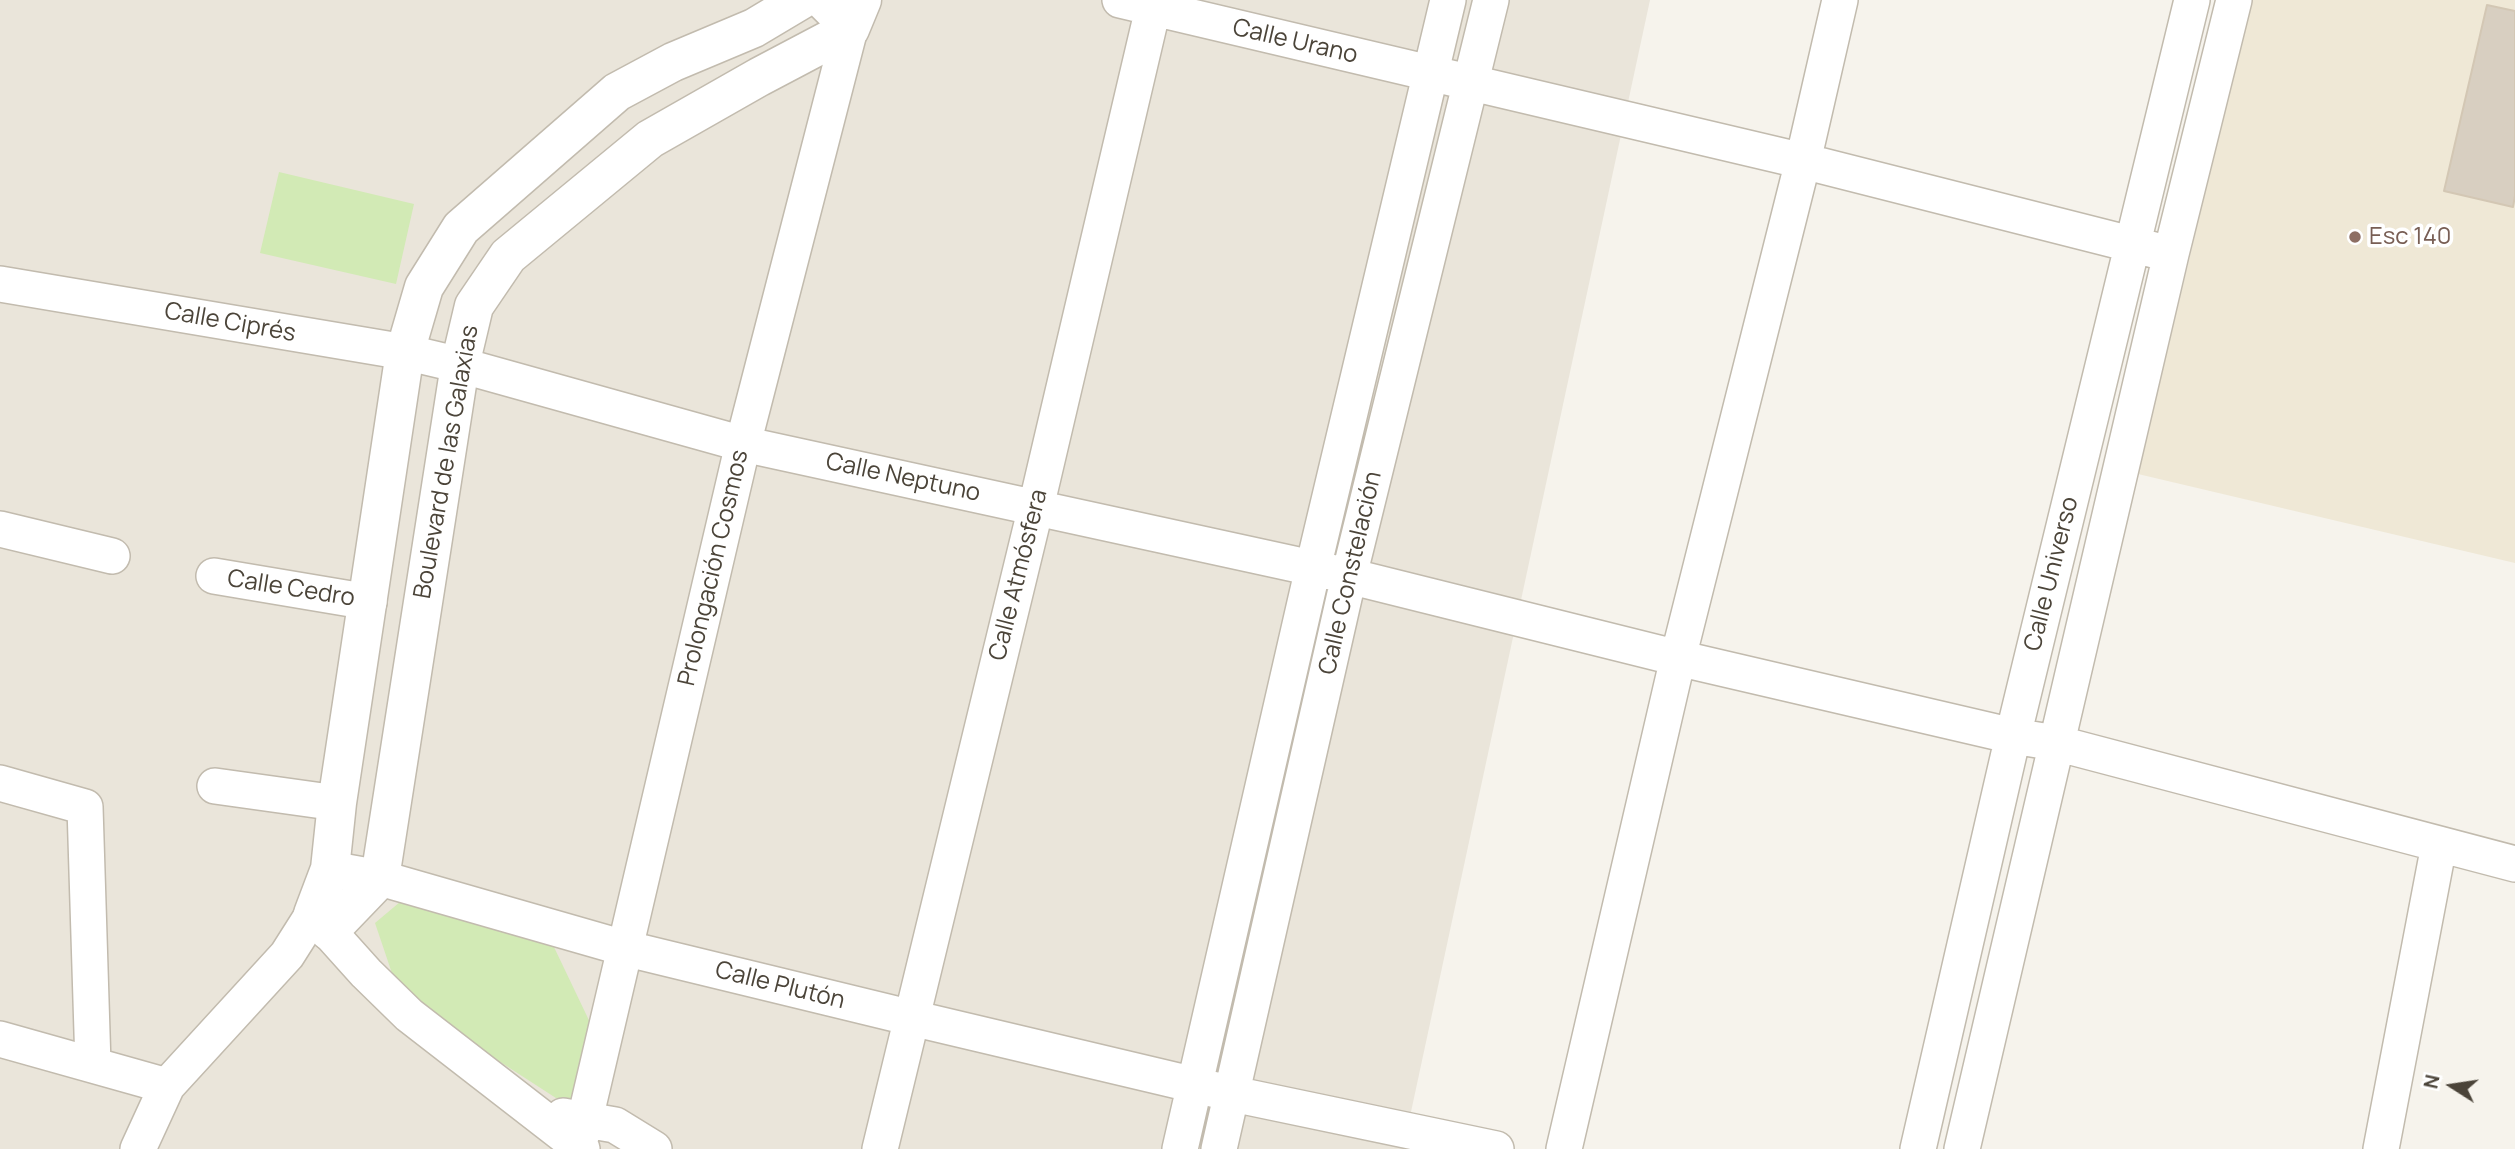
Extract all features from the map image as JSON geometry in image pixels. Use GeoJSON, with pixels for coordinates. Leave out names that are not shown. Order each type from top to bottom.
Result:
{"type":"FeatureCollection","features":[{"type":"Feature","properties":{"kind":"street"},"geometry":{"type":"LineString","coordinates":[[321,923],[405,352],[424,288],[461,228],[617,92],[673,62],[754,28],[801,0]]}},
{"type":"Feature","properties":{"kind":"street"},"geometry":{"type":"LineString","coordinates":[[821,0],[856,14]]}},
{"type":"Feature","properties":{"kind":"street","name":"Calle Constelación"},"geometry":{"type":"LineString","coordinates":[[1180,1149],[1447,0]]}},
{"type":"Feature","properties":{"kind":"street","name":"Calle Constelación"},"geometry":{"type":"LineString","coordinates":[[1219,1149],[1349,576],[1491,0]]}},
{"type":"Feature","properties":{"kind":"street"},"geometry":{"type":"LineString","coordinates":[[1564,1149],[1678,657],[1840,0]]}},
{"type":"Feature","properties":{"kind":"street","name":"Calle Universo"},"geometry":{"type":"LineString","coordinates":[[1919,1149],[2013,736],[2192,0]]}},
{"type":"Feature","properties":{"kind":"street","name":"Calle Universo"},"geometry":{"type":"LineString","coordinates":[[1962,1149],[2171,254],[2234,0]]}},
{"type":"Feature","properties":{"kind":"street","name":"Calle Urano"},"geometry":{"type":"LineString","coordinates":[[1143,3],[1430,74],[1802,161],[2171,254]]}},
{"type":"Feature","properties":{"kind":"street","name":"Calle Atmósfera"},"geometry":{"type":"LineString","coordinates":[[880,1149],[1036,507],[1143,3]]}},
{"type":"Feature","properties":{"kind":"street","name":"Boulevard de las Galaxias"},"geometry":{"type":"LineString","coordinates":[[380,878],[460,365],[474,306],[508,256],[650,139],[759,77],[856,14]]}},
{"type":"Feature","properties":{"kind":"street","name":"Prolongación Cosmos"},"geometry":{"type":"LineString","coordinates":[[581,1141],[743,444],[856,14]]}},
{"type":"Feature","properties":{"kind":"street","name":"Calle Ciprés"},"geometry":{"type":"LineString","coordinates":[[0,284],[405,352],[460,365]]}},
{"type":"Feature","properties":{"kind":"street","name":"Calle Neptuno"},"geometry":{"type":"LineString","coordinates":[[460,365],[743,444],[1349,576],[1678,657],[2013,736],[2056,743],[2515,864]]}},
{"type":"Feature","properties":{"kind":"street"},"geometry":{"type":"LineString","coordinates":[[0,530],[112,556]]}},
{"type":"Feature","properties":{"kind":"street","name":"Calle Cedro"},"geometry":{"type":"LineString","coordinates":[[214,576],[369,602]]}},
{"type":"Feature","properties":{"kind":"street"},"geometry":{"type":"LineString","coordinates":[[0,783],[85,807],[93,1065]]}},
{"type":"Feature","properties":{"kind":"street"},"geometry":{"type":"LineString","coordinates":[[215,786],[338,803]]}},
{"type":"Feature","properties":{"kind":"street"},"geometry":{"type":"LineString","coordinates":[[2381,1149],[2439,845]]}},
{"type":"Feature","properties":{"kind":"street","name":"Calle Plutón"},"geometry":{"type":"LineString","coordinates":[[330,869],[380,878],[624,948],[912,1018],[1233,1094],[1496,1149]]}},
{"type":"Feature","properties":{"kind":"street"},"geometry":{"type":"LineString","coordinates":[[138,1149],[167,1086],[287,955],[321,923],[380,878]]}},
{"type":"Feature","properties":{"kind":"street"},"geometry":{"type":"LineString","coordinates":[[321,923],[409,1015],[535,1113],[581,1141],[615,1125],[654,1149]]}},
{"type":"Feature","properties":{"kind":"street"},"geometry":{"type":"LineString","coordinates":[[0,1039],[167,1086]]}},
{"type":"Feature","properties":{"kind":"shaded area"},"geometry":{"type":"Polygon","coordinates":[[[0,0],[1650,0],[1403,1149],[0,1149],[0,0]]]}},
{"type":"Feature","properties":{"kind":"shaded area","name":"Esc 140"},"geometry":{"type":"Polygon","coordinates":[[[2251,0],[2515,0],[2515,563],[2138,474],[2251,0]]]}},
{"type":"Feature","properties":{"kind":"green space"},"geometry":{"type":"Polygon","coordinates":[[[279,172],[414,204],[396,284],[260,253],[279,172]]]}},
{"type":"Feature","properties":{"kind":"green space"},"geometry":{"type":"Polygon","coordinates":[[[400,902],[553,945],[596,1035],[576,1111],[400,997],[375,923],[400,902]]]}},
{"type":"Feature","properties":{"kind":"building"},"geometry":{"type":"Polygon","coordinates":[[[2487,5],[2515,11],[2513,207],[2444,191],[2487,5]]]}},
{"type":"Feature","properties":{"kind":"place","name":"Esc 140"},"geometry":{"type":"Point","coordinates":[2355,237]}}]}
